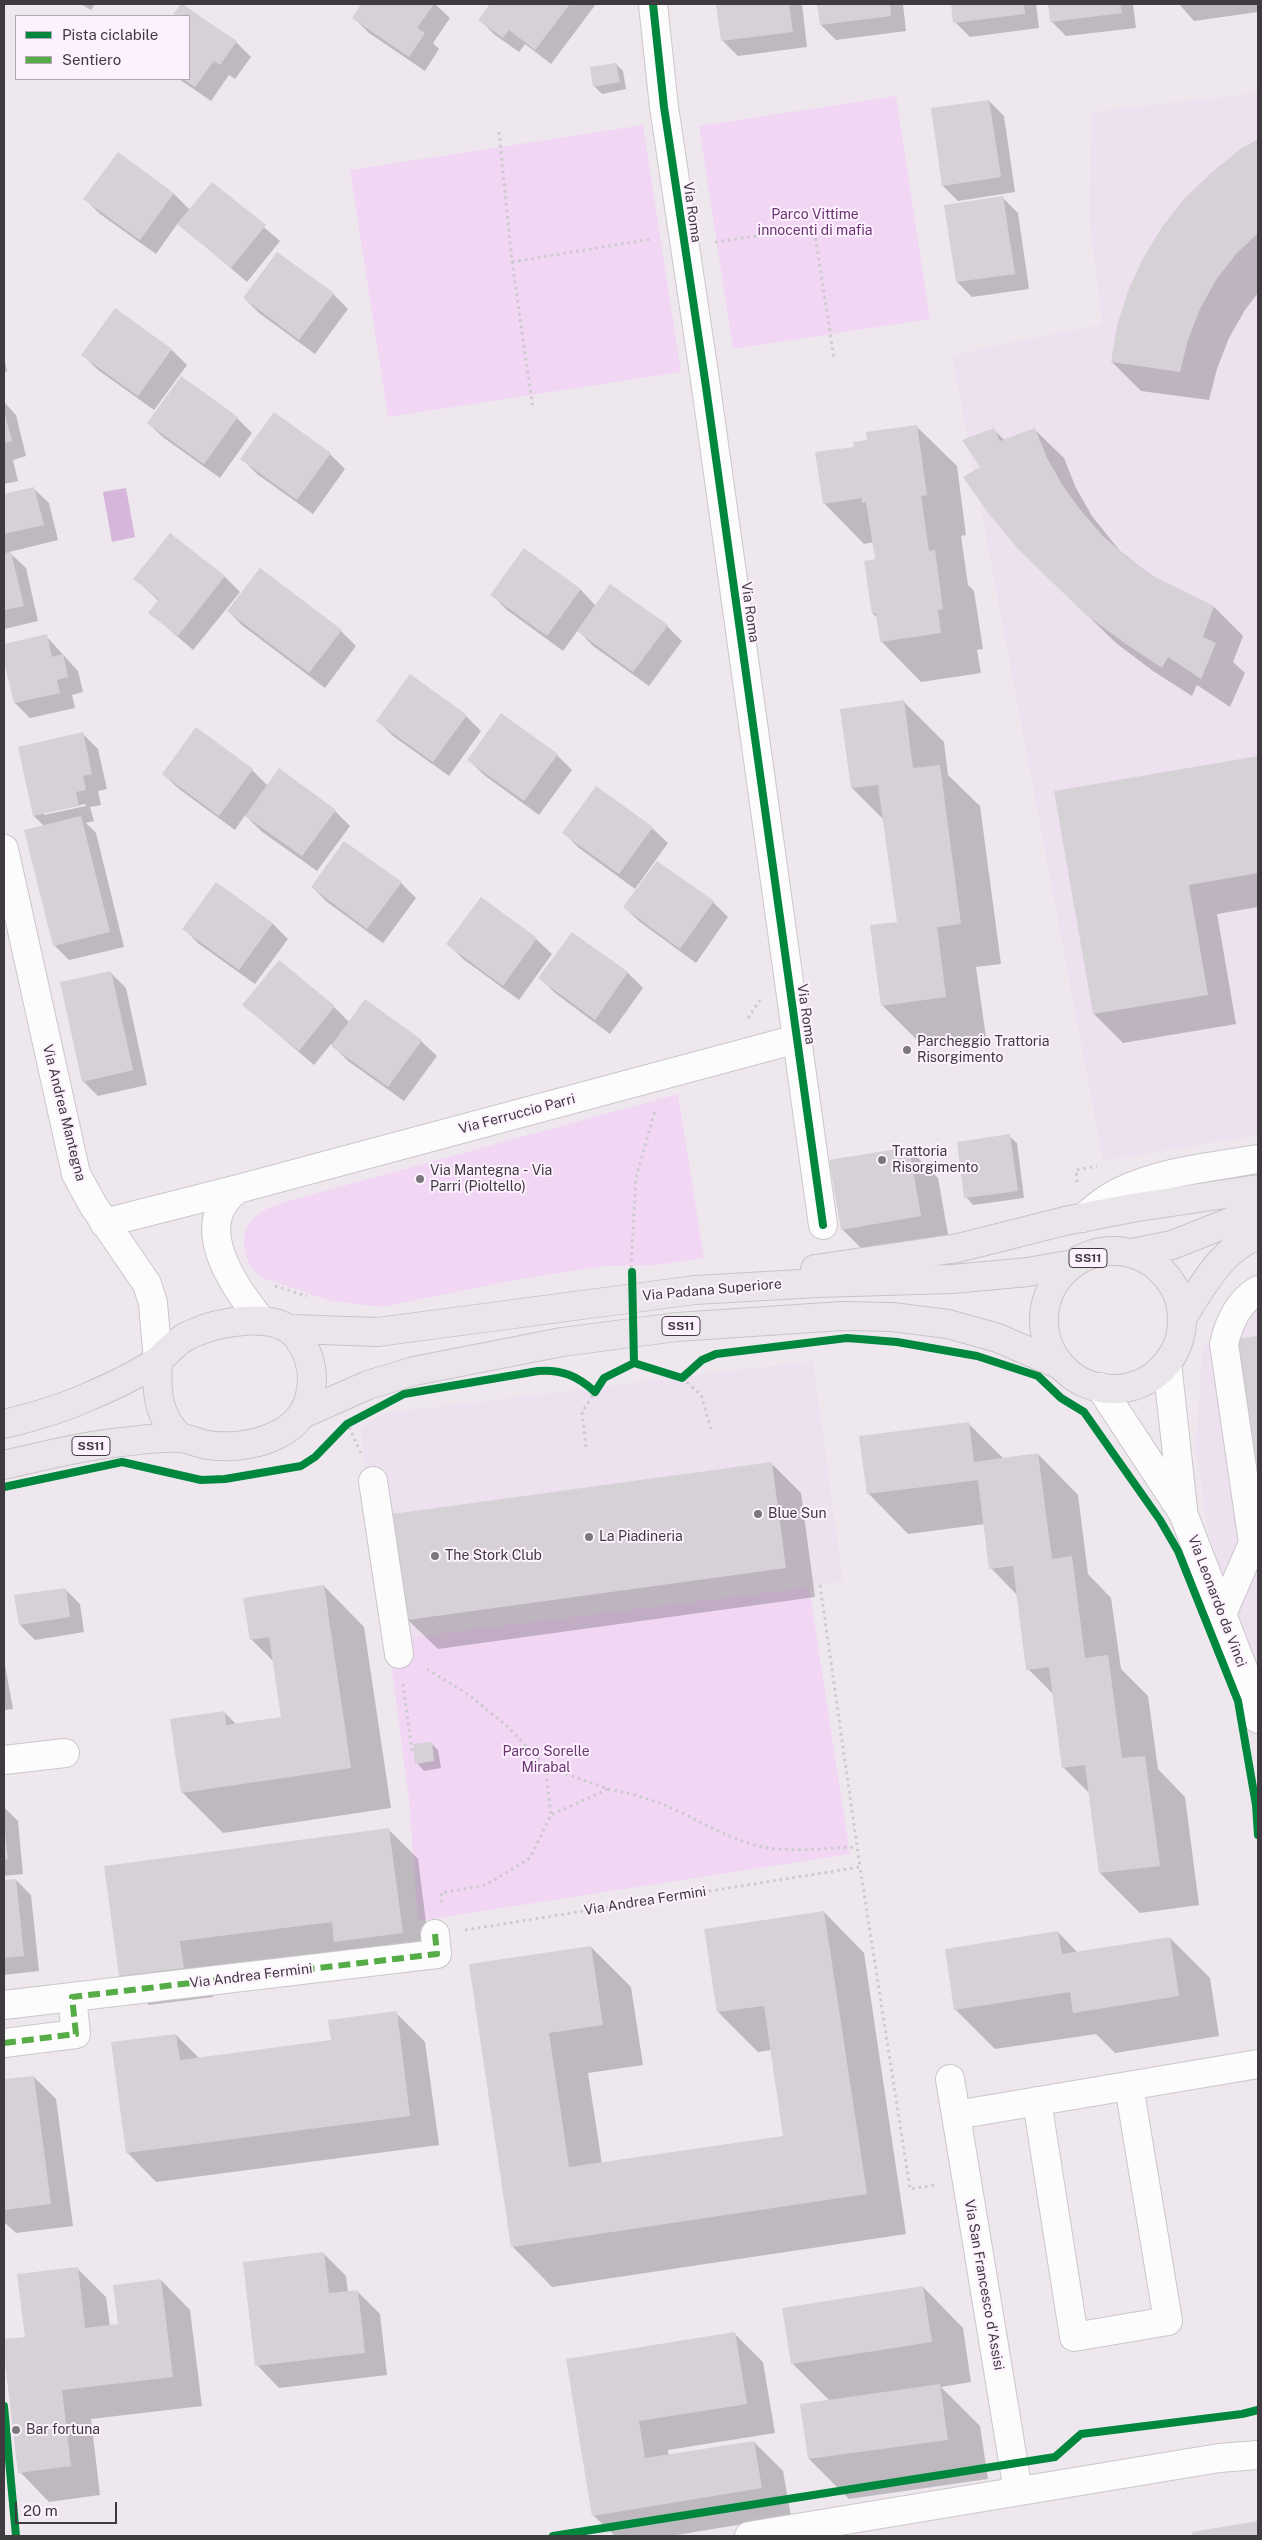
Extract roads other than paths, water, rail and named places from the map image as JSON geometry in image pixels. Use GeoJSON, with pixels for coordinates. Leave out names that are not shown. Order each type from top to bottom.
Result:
{"type":"FeatureCollection","features":[{"type":"Feature","properties":{"kind":"main road","name":"SS11"},"geometry":{"type":"LineString","coordinates":[[746,1286],[825,1267],[971,1246],[1083,1218],[1258,1190]]}},
{"type":"Feature","properties":{"kind":"main road","name":"Via Padana Superiore"},"geometry":{"type":"LineString","coordinates":[[292,1329],[346,1332],[408,1329],[631,1284],[746,1286],[962,1279],[1028,1272],[1073,1264],[1107,1253],[1131,1253],[1172,1245],[1258,1211]]}},
{"type":"Feature","properties":{"kind":"main road","name":"Via Padana Superiore"},"geometry":{"type":"LineString","coordinates":[[1182,1318],[1221,1260],[1236,1247],[1258,1235]]}},
{"type":"Feature","properties":{"kind":"main road","name":"Via Padana Superiore"},"geometry":{"type":"LineString","coordinates":[[305,1413],[359,1389],[414,1371],[570,1341],[676,1327],[842,1316],[892,1317],[948,1324],[998,1338],[1060,1365],[1079,1380],[1112,1389],[1136,1384],[1152,1376],[1167,1363],[1178,1342],[1182,1318],[1178,1297],[1166,1276],[1156,1266],[1131,1253]]}},
{"type":"Feature","properties":{"kind":"main road","name":"Via Padana Superiore"},"geometry":{"type":"LineString","coordinates":[[1060,1365],[1051,1350],[1045,1332],[1045,1308],[1053,1283],[1073,1264]]}},
{"type":"Feature","properties":{"kind":"main road","name":"SS11"},"geometry":{"type":"LineString","coordinates":[[4,1424],[73,1404],[158,1361],[166,1351],[189,1334],[219,1325],[261,1320],[292,1329]]}},
{"type":"Feature","properties":{"kind":"main road"},"geometry":{"type":"LineString","coordinates":[[292,1329],[306,1350],[312,1370],[311,1392],[305,1413]]}},
{"type":"Feature","properties":{"kind":"main road"},"geometry":{"type":"LineString","coordinates":[[158,1361],[158,1392],[164,1418],[181,1438]]}},
{"type":"Feature","properties":{"kind":"main road","name":"SS11"},"geometry":{"type":"LineString","coordinates":[[4,1465],[108,1443],[181,1438],[209,1445],[249,1444],[281,1432],[305,1413]]}},
{"type":"Feature","properties":{"kind":"street","name":"Via Roma"},"geometry":{"type":"LineString","coordinates":[[653,4],[664,107],[705,380],[824,1225]]}},
{"type":"Feature","properties":{"kind":"street","name":"Via Andrea Mantegna"},"geometry":{"type":"LineString","coordinates":[[4,849],[76,1174],[104,1223],[147,1284],[153,1303],[158,1361]]}},
{"type":"Feature","properties":{"kind":"street","name":"Via Ferruccio Parri"},"geometry":{"type":"LineString","coordinates":[[104,1223],[238,1189],[797,1039]]}},
{"type":"Feature","properties":{"kind":"street"},"geometry":{"type":"LineString","coordinates":[[1083,1218],[1117,1193],[1150,1181],[1182,1172],[1258,1159]]}},
{"type":"Feature","properties":{"kind":"street"},"geometry":{"type":"LineString","coordinates":[[238,1189],[230,1195],[219,1212],[216,1221],[218,1242],[223,1260],[235,1287],[261,1320]]}},
{"type":"Feature","properties":{"kind":"street"},"geometry":{"type":"LineString","coordinates":[[1222,1614],[1253,1543],[1224,1344],[1229,1324],[1237,1311],[1258,1290]]}},
{"type":"Feature","properties":{"kind":"street","name":"Via Leonardo da Vinci"},"geometry":{"type":"LineString","coordinates":[[1167,1363],[1183,1513]]}},
{"type":"Feature","properties":{"kind":"street","name":"Via Leonardo da Vinci"},"geometry":{"type":"LineString","coordinates":[[1100,1387],[1183,1513],[1249,1684],[1258,1719]]}},
{"type":"Feature","properties":{"kind":"street"},"geometry":{"type":"LineString","coordinates":[[373,1481],[399,1654]]}},
{"type":"Feature","properties":{"kind":"street"},"geometry":{"type":"LineString","coordinates":[[4,1760],[65,1753]]}},
{"type":"Feature","properties":{"kind":"street","name":"Via Andrea Fermini"},"geometry":{"type":"LineString","coordinates":[[4,2005],[437,1954],[440,1934]]}},
{"type":"Feature","properties":{"kind":"street"},"geometry":{"type":"LineString","coordinates":[[4,2043],[76,2034],[72,1997]]}},
{"type":"Feature","properties":{"kind":"street"},"geometry":{"type":"LineString","coordinates":[[956,2115],[1258,2064]]}},
{"type":"Feature","properties":{"kind":"street","name":"Via San Francesco d'Assisi"},"geometry":{"type":"LineString","coordinates":[[950,2079],[1018,2491]]}},
{"type":"Feature","properties":{"kind":"street"},"geometry":{"type":"LineString","coordinates":[[1037,2101],[1074,2337],[1168,2321],[1129,2086]]}},
{"type":"Feature","properties":{"kind":"street"},"geometry":{"type":"LineString","coordinates":[[750,2536],[1218,2458],[1258,2455]]}},
{"type":"Feature","properties":{"kind":"place","name":"Parcheggio Trattoria Risorgimento"},"geometry":{"type":"Point","coordinates":[907,1050]}},
{"type":"Feature","properties":{"kind":"place","name":"Trattoria Risorgimento"},"geometry":{"type":"Point","coordinates":[882,1160]}},
{"type":"Feature","properties":{"kind":"place","name":"Via Mantegna - Via Parri (Pioltello)"},"geometry":{"type":"Point","coordinates":[420,1179]}},
{"type":"Feature","properties":{"kind":"place","name":"Blue Sun"},"geometry":{"type":"Point","coordinates":[758,1514]}},
{"type":"Feature","properties":{"kind":"place","name":"La Piadineria"},"geometry":{"type":"Point","coordinates":[589,1537]}},
{"type":"Feature","properties":{"kind":"place","name":"The Stork Club"},"geometry":{"type":"Point","coordinates":[435,1556]}},
{"type":"Feature","properties":{"kind":"place","name":"Bar fortuna"},"geometry":{"type":"Point","coordinates":[16,2430]}},
{"type":"Feature","properties":{"kind":"park label","name":"Parco Vittime innocenti di mafia"},"geometry":{"type":"Point","coordinates":[815,224]}},
{"type":"Feature","properties":{"kind":"park label","name":"Parco Sorelle Mirabal"},"geometry":{"type":"Point","coordinates":[546,1760]}}]}
